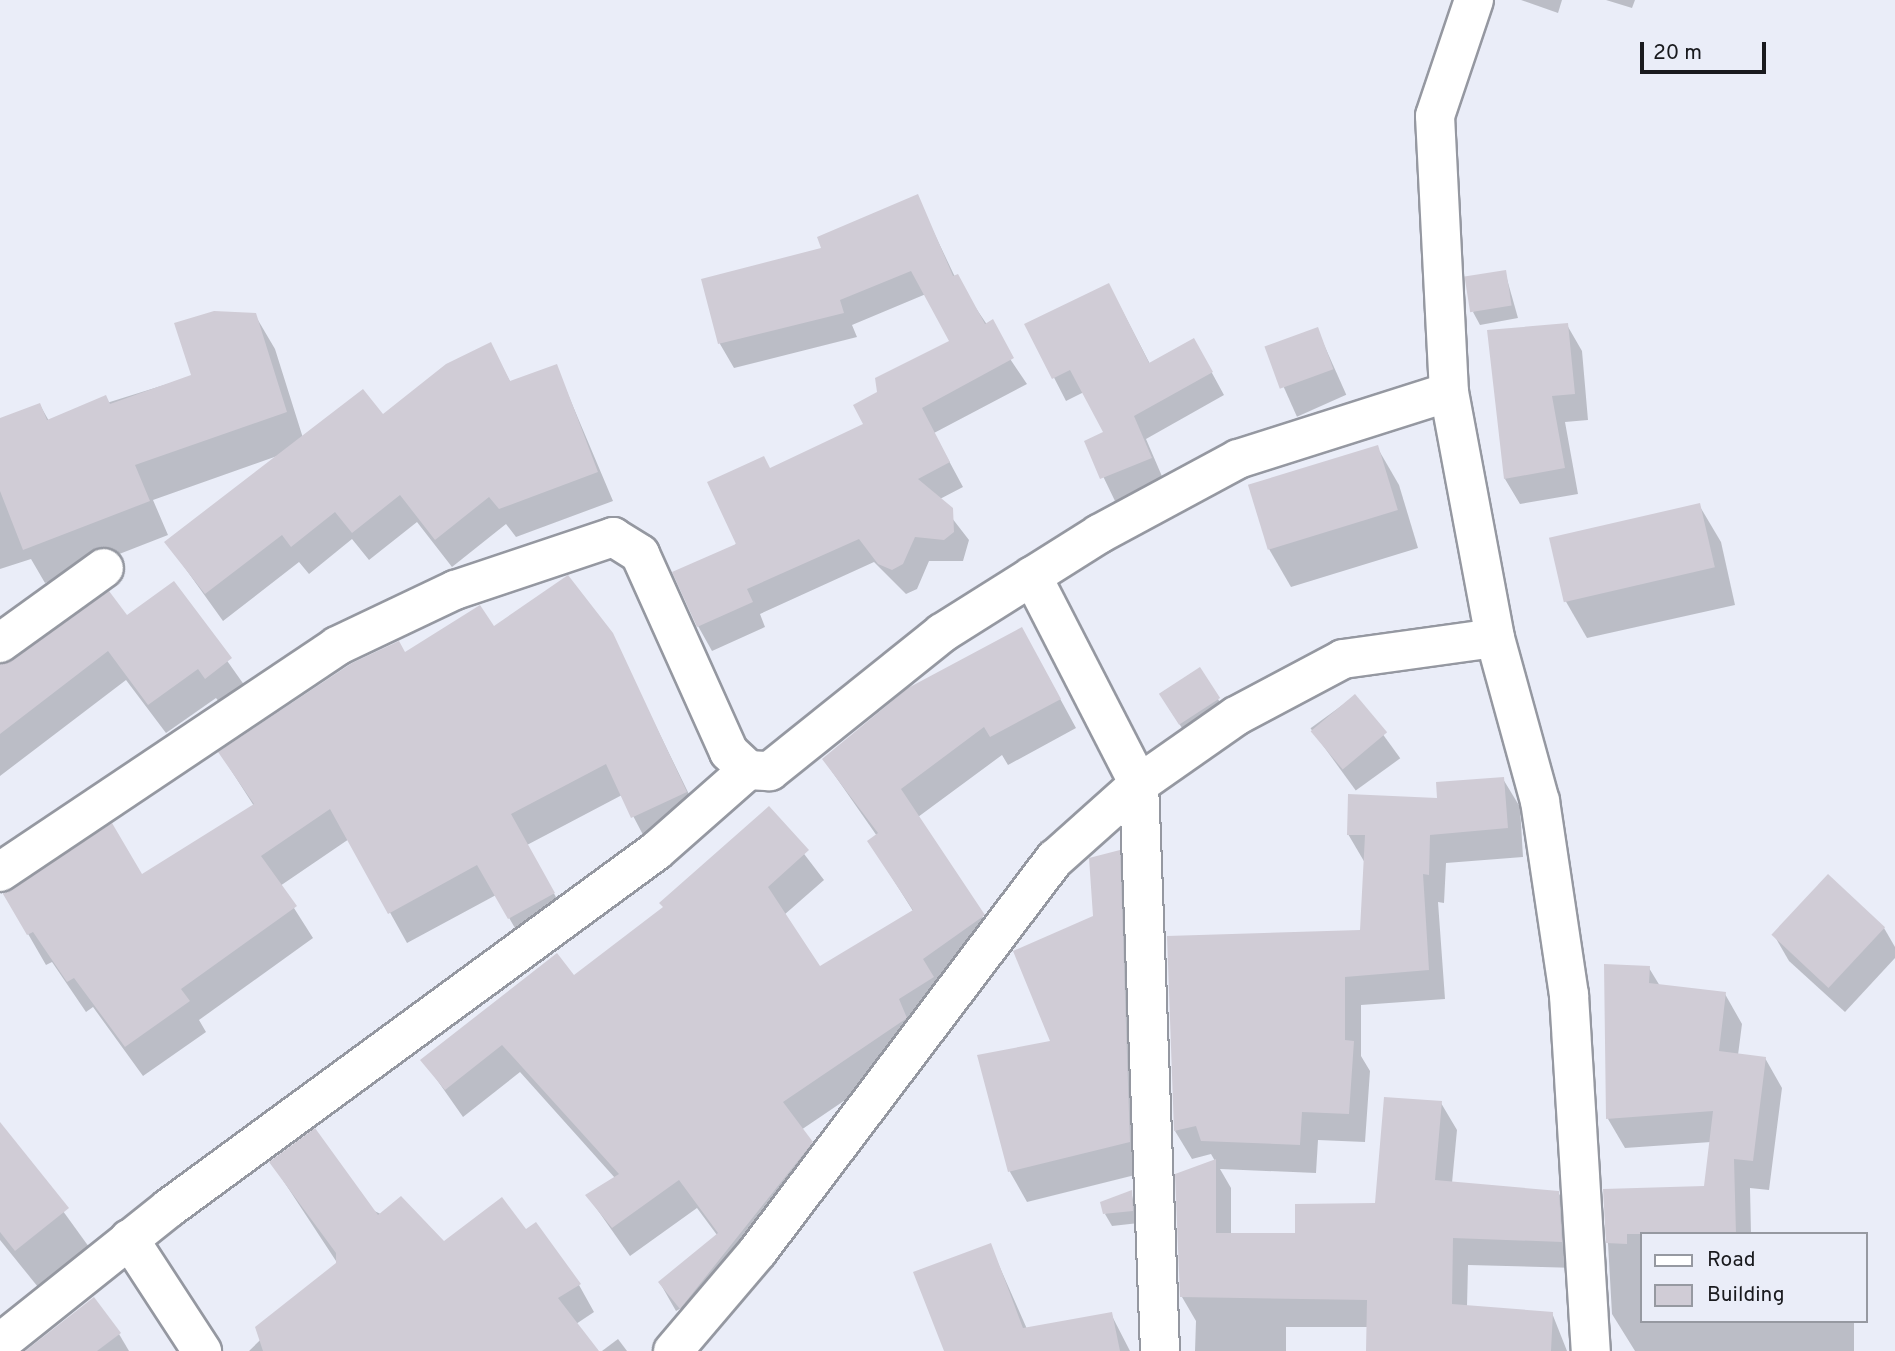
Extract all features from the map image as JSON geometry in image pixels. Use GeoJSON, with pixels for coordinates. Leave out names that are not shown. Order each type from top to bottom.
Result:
{"type":"FeatureCollection","features":[{"type":"Feature","properties":{"kind":"street"},"geometry":{"type":"LineString","coordinates":[[1474,0],[1435,116],[1449,392],[1494,638],[1540,800],[1569,995],[1591,1351]]}},
{"type":"Feature","properties":{"kind":"street"},"geometry":{"type":"LineString","coordinates":[[0,872],[337,646],[455,590],[613,537],[640,554],[729,752],[748,769],[770,771],[942,633],[1032,576],[1238,459],[1449,392]]}},
{"type":"Feature","properties":{"kind":"street"},"geometry":{"type":"LineString","coordinates":[[0,643],[104,568]]}},
{"type":"Feature","properties":{"kind":"street"},"geometry":{"type":"LineString","coordinates":[[1032,576],[1139,784],[1160,1351]]}},
{"type":"Feature","properties":{"kind":"street"},"geometry":{"type":"LineString","coordinates":[[673,1351],[758,1251],[1055,859],[1139,784],[1236,716],[1343,659],[1494,638]]}},
{"type":"Feature","properties":{"kind":"street"},"geometry":{"type":"LineString","coordinates":[[4,1333],[656,851],[748,769]]}},
{"type":"Feature","properties":{"kind":"street"},"geometry":{"type":"LineString","coordinates":[[129,1239],[202,1351]]}},
{"type":"Feature","properties":{"kind":"building"},"geometry":{"type":"Polygon","coordinates":[[[918,194],[953,276],[958,274],[985,324],[993,319],[1014,358],[922,408],[950,462],[918,479],[953,508],[954,532],[944,540],[915,537],[903,564],[892,570],[878,564],[859,539],[747,589],[753,602],[697,627],[672,572],[736,544],[707,482],[764,456],[770,468],[863,424],[853,405],[877,392],[875,378],[949,341],[911,271],[840,300],[844,313],[718,344],[701,279],[821,248],[817,237],[918,194]]]}},
{"type":"Feature","properties":{"kind":"building"},"geometry":{"type":"Polygon","coordinates":[[[1506,270],[1512,306],[1470,312],[1465,277],[1506,270]]]}},
{"type":"Feature","properties":{"kind":"building"},"geometry":{"type":"Polygon","coordinates":[[[1109,283],[1149,363],[1194,338],[1213,372],[1134,416],[1152,458],[1100,479],[1084,441],[1103,432],[1070,370],[1052,379],[1024,324],[1109,283]]]}},
{"type":"Feature","properties":{"kind":"building"},"geometry":{"type":"Polygon","coordinates":[[[214,311],[256,313],[287,412],[135,465],[150,501],[23,550],[0,491],[0,418],[40,403],[47,420],[106,395],[110,404],[191,375],[174,323],[214,311]]]}},
{"type":"Feature","properties":{"kind":"building"},"geometry":{"type":"Polygon","coordinates":[[[1568,323],[1575,394],[1552,396],[1565,468],[1504,479],[1487,330],[1568,323]]]}},
{"type":"Feature","properties":{"kind":"building"},"geometry":{"type":"Polygon","coordinates":[[[1318,327],[1333,369],[1280,389],[1264,346],[1318,327]]]}},
{"type":"Feature","properties":{"kind":"building"},"geometry":{"type":"Polygon","coordinates":[[[491,342],[510,381],[557,364],[598,472],[499,509],[489,497],[435,540],[400,495],[352,533],[335,512],[291,547],[282,535],[205,594],[164,542],[363,389],[383,414],[446,364],[491,342]]]}},
{"type":"Feature","properties":{"kind":"building"},"geometry":{"type":"Polygon","coordinates":[[[1378,445],[1398,510],[1268,550],[1248,485],[1378,445]]]}},
{"type":"Feature","properties":{"kind":"building"},"geometry":{"type":"Polygon","coordinates":[[[1700,503],[1715,567],[1564,602],[1549,538],[1700,503]]]}},
{"type":"Feature","properties":{"kind":"building"},"geometry":{"type":"Polygon","coordinates":[[[568,575],[613,633],[687,792],[631,818],[606,764],[511,814],[555,893],[508,919],[477,865],[388,914],[330,809],[261,856],[297,906],[181,989],[190,1001],[125,1047],[74,978],[67,982],[33,932],[27,935],[3,894],[112,823],[142,874],[254,804],[218,752],[352,663],[399,641],[405,652],[480,605],[494,626],[568,575]]]}},
{"type":"Feature","properties":{"kind":"building"},"geometry":{"type":"Polygon","coordinates":[[[174,581],[232,658],[205,679],[198,669],[148,705],[108,651],[0,734],[0,664],[109,591],[127,615],[174,581]]]}},
{"type":"Feature","properties":{"kind":"building"},"geometry":{"type":"Polygon","coordinates":[[[1022,627],[1061,699],[990,737],[984,727],[901,789],[985,915],[923,959],[934,977],[899,999],[907,1018],[783,1102],[813,1142],[680,1309],[658,1282],[718,1233],[679,1180],[612,1228],[585,1195],[619,1174],[502,1045],[445,1090],[420,1060],[557,953],[574,975],[663,907],[659,903],[769,806],[809,850],[768,887],[820,966],[913,910],[867,841],[878,833],[822,759],[908,688],[1022,627]]]}},
{"type":"Feature","properties":{"kind":"building"},"geometry":{"type":"Polygon","coordinates":[[[1200,667],[1220,698],[1179,725],[1159,694],[1200,667]]]}},
{"type":"Feature","properties":{"kind":"building"},"geometry":{"type":"Polygon","coordinates":[[[1355,694],[1387,732],[1343,770],[1311,731],[1355,694]]]}},
{"type":"Feature","properties":{"kind":"building"},"geometry":{"type":"Polygon","coordinates":[[[1504,777],[1508,828],[1430,835],[1429,875],[1423,874],[1429,970],[1345,977],[1345,1040],[1354,1041],[1349,1114],[1302,1112],[1300,1145],[1201,1141],[1196,1126],[1174,1131],[1167,936],[1360,930],[1365,835],[1347,835],[1348,794],[1437,798],[1436,782],[1504,777]]]}},
{"type":"Feature","properties":{"kind":"building"},"geometry":{"type":"Polygon","coordinates":[[[1120,850],[1130,1142],[1008,1172],[977,1055],[1050,1041],[1013,951],[1093,916],[1089,858],[1120,850]]]}},
{"type":"Feature","properties":{"kind":"building"},"geometry":{"type":"Polygon","coordinates":[[[1828,874],[1885,927],[1828,988],[1771,935],[1828,874]]]}},
{"type":"Feature","properties":{"kind":"building"},"geometry":{"type":"Polygon","coordinates":[[[1604,964],[1650,966],[1649,983],[1726,992],[1719,1051],[1766,1057],[1753,1161],[1734,1159],[1736,1232],[1640,1232],[1627,1234],[1627,1244],[1606,1243],[1603,1189],[1704,1186],[1713,1111],[1606,1119],[1604,964]]]}},
{"type":"Feature","properties":{"kind":"building"},"geometry":{"type":"Polygon","coordinates":[[[1384,1097],[1442,1101],[1435,1180],[1559,1191],[1562,1242],[1453,1238],[1452,1304],[1553,1312],[1551,1351],[1366,1351],[1367,1300],[1180,1297],[1175,1174],[1216,1159],[1216,1233],[1295,1233],[1295,1204],[1375,1203],[1384,1097]]]}},
{"type":"Feature","properties":{"kind":"building"},"geometry":{"type":"Polygon","coordinates":[[[0,1122],[69,1208],[15,1251],[0,1232],[0,1122]]]}},
{"type":"Feature","properties":{"kind":"building"},"geometry":{"type":"Polygon","coordinates":[[[315,1128],[378,1215],[401,1196],[444,1241],[502,1197],[526,1229],[536,1222],[581,1284],[558,1298],[599,1351],[263,1351],[255,1327],[336,1263],[336,1253],[269,1162],[315,1128]]]}},
{"type":"Feature","properties":{"kind":"building"},"geometry":{"type":"Polygon","coordinates":[[[1132,1190],[1133,1211],[1103,1214],[1100,1202],[1132,1190]]]}},
{"type":"Feature","properties":{"kind":"building"},"geometry":{"type":"Polygon","coordinates":[[[991,1243],[1023,1328],[1112,1312],[1120,1351],[944,1351],[913,1272],[991,1243]]]}},
{"type":"Feature","properties":{"kind":"building"},"geometry":{"type":"Polygon","coordinates":[[[94,1297],[121,1333],[97,1351],[25,1351],[94,1297]]]}}]}
